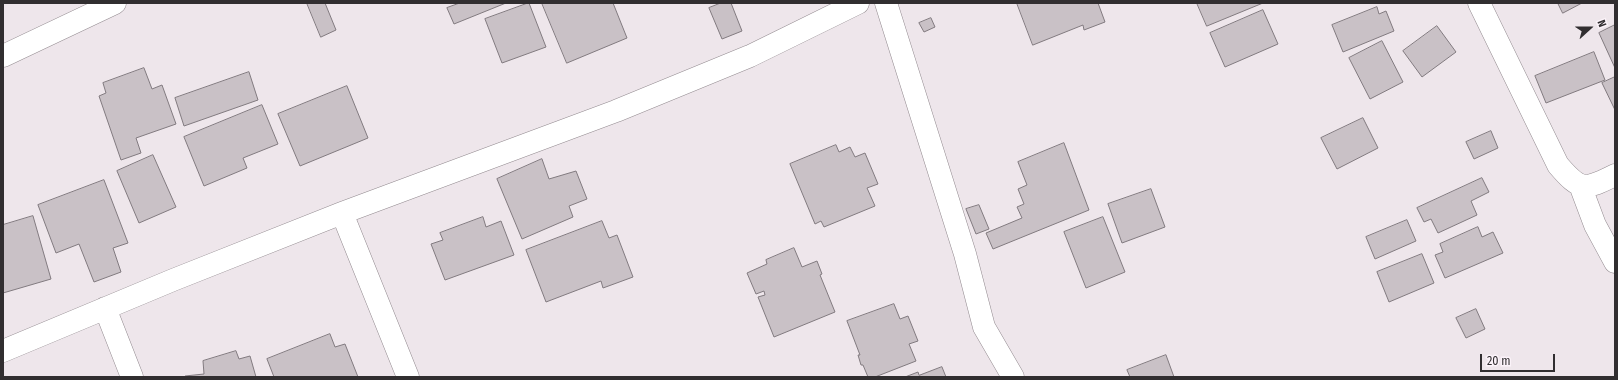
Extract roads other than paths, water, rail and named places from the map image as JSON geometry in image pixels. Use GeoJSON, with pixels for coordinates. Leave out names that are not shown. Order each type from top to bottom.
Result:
{"type":"FeatureCollection","features":[{"type":"Feature","properties":{"kind":"street"},"geometry":{"type":"LineString","coordinates":[[3,56],[115,3]]}},
{"type":"Feature","properties":{"kind":"street"},"geometry":{"type":"LineString","coordinates":[[3,351],[105,308],[342,214],[616,111],[750,56],[858,3]]}},
{"type":"Feature","properties":{"kind":"street"},"geometry":{"type":"LineString","coordinates":[[886,3],[965,254],[984,327],[1013,377]]}},
{"type":"Feature","properties":{"kind":"street"},"geometry":{"type":"LineString","coordinates":[[1479,3],[1558,165],[1572,181],[1580,185],[1586,186],[1596,184],[1615,175]]}},
{"type":"Feature","properties":{"kind":"street"},"geometry":{"type":"LineString","coordinates":[[1580,185],[1595,225],[1615,262]]}},
{"type":"Feature","properties":{"kind":"street"},"geometry":{"type":"LineString","coordinates":[[342,214],[408,377]]}},
{"type":"Feature","properties":{"kind":"street"},"geometry":{"type":"LineString","coordinates":[[105,308],[132,377]]}}]}
